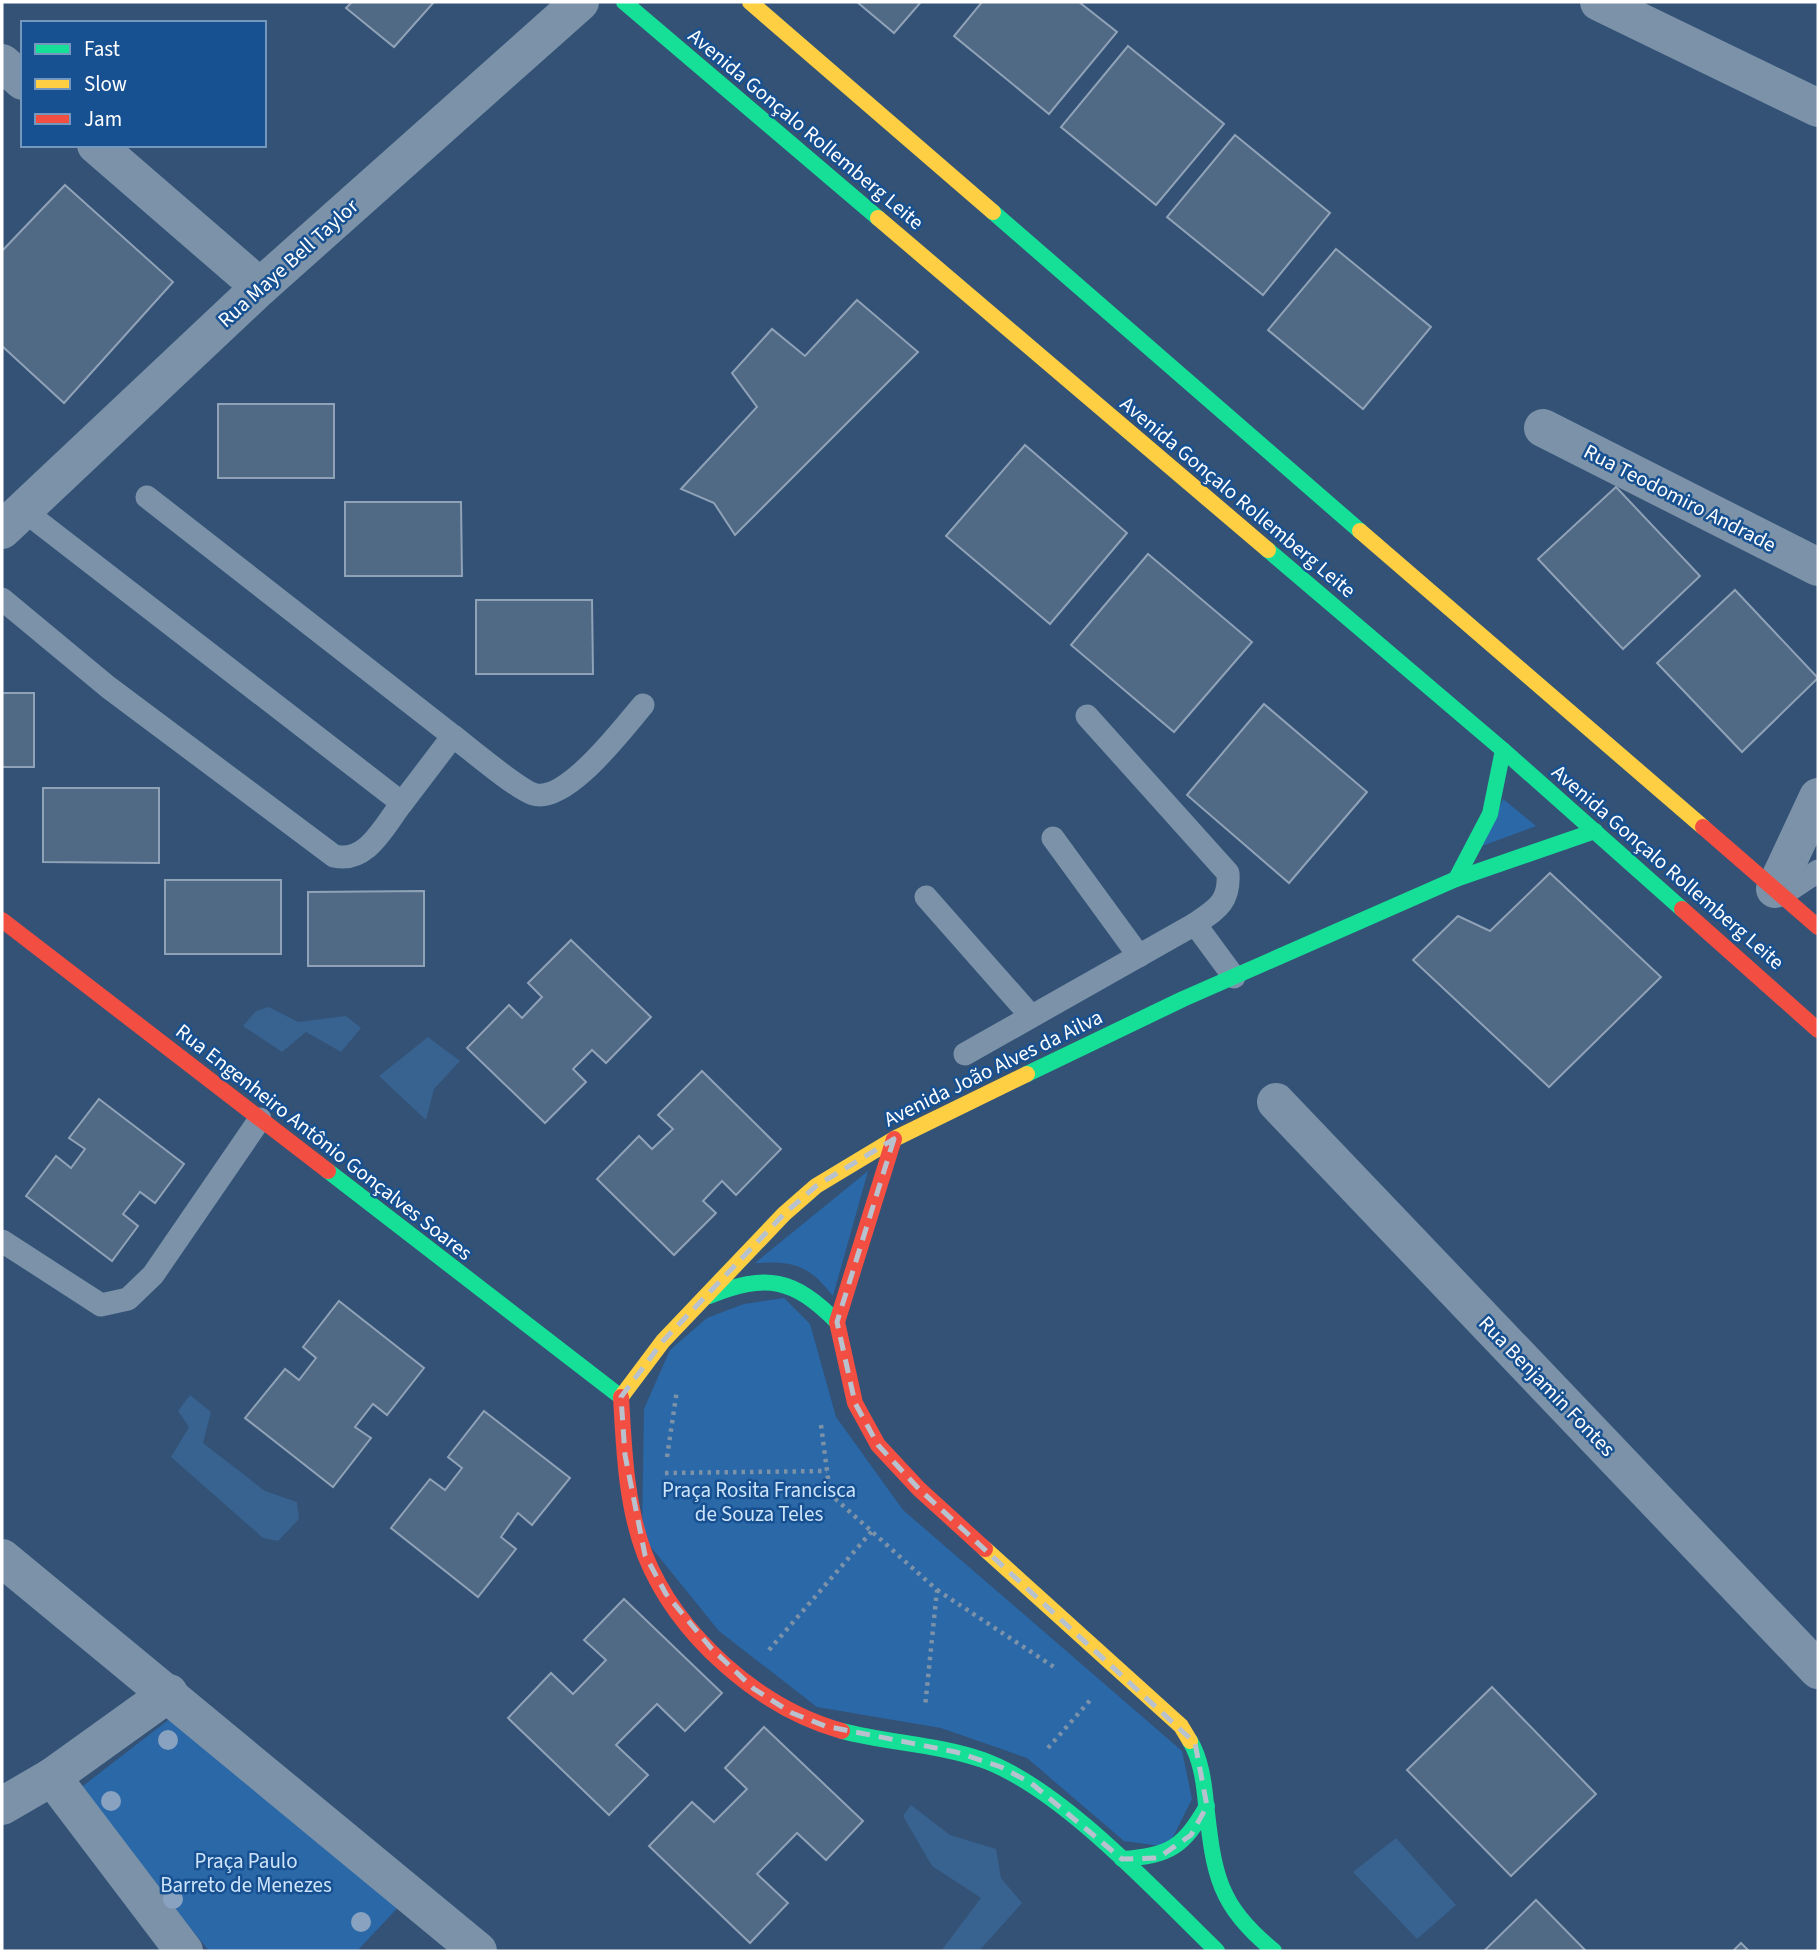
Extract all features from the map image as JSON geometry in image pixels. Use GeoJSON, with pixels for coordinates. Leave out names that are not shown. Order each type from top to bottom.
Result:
{"type":"FeatureCollection","features":[{"type":"Feature","properties":{"kind":"street","name":"Rua Maye Bell Taylor"},"geometry":{"type":"LineString","coordinates":[[12,520],[260,288],[580,2]]}},
{"type":"Feature","properties":{"kind":"street","name":"Avenida Gonçalo Rollemberg Leite"},"geometry":{"type":"LineString","coordinates":[[624,2],[1503,750],[1818,1030]]}},
{"type":"Feature","properties":{"kind":"street"},"geometry":{"type":"LineString","coordinates":[[750,2],[1818,927]]}},
{"type":"Feature","properties":{"kind":"street"},"geometry":{"type":"LineString","coordinates":[[1600,2],[1818,108]]}},
{"type":"Feature","properties":{"kind":"street"},"geometry":{"type":"LineString","coordinates":[[2,63],[21,79]]}},
{"type":"Feature","properties":{"kind":"street"},"geometry":{"type":"LineString","coordinates":[[98,147],[260,288]]}},
{"type":"Feature","properties":{"kind":"street","name":"Rua Teodomiro Andrade"},"geometry":{"type":"LineString","coordinates":[[1543,428],[1818,567]]}},
{"type":"Feature","properties":{"kind":"street"},"geometry":{"type":"LineString","coordinates":[[1456,879],[1490,814],[1503,750]]}},
{"type":"Feature","properties":{"kind":"street"},"geometry":{"type":"LineString","coordinates":[[1779,892],[1818,797]]}},
{"type":"Feature","properties":{"kind":"street","name":"Avenida João Alves da Ailva"},"geometry":{"type":"LineString","coordinates":[[621,1397],[663,1341],[816,1186],[894,1139],[1234,977],[1456,879],[1595,831]]}},
{"type":"Feature","properties":{"kind":"street","name":"Rua Engenheiro Antônio Gonçalves Soares"},"geometry":{"type":"LineString","coordinates":[[2,920],[621,1397]]}},
{"type":"Feature","properties":{"kind":"street","name":"Rua Benjamin Fontes"},"geometry":{"type":"LineString","coordinates":[[1276,1102],[1818,1670]]}},
{"type":"Feature","properties":{"kind":"street"},"geometry":{"type":"LineString","coordinates":[[894,1139],[837,1322],[855,1403],[878,1444],[919,1489],[1181,1726],[1195,1743],[1207,1806],[1214,1869],[1229,1905],[1274,1951]]}},
{"type":"Feature","properties":{"kind":"street"},"geometry":{"type":"LineString","coordinates":[[702,1299],[756,1279],[774,1280],[797,1287],[837,1322]]}},
{"type":"Feature","properties":{"kind":"street"},"geometry":{"type":"LineString","coordinates":[[621,1397],[633,1511],[645,1555],[666,1594],[711,1648],[754,1689],[792,1713],[825,1726],[956,1752],[1001,1767],[1031,1783],[1122,1859],[1217,1951]]}},
{"type":"Feature","properties":{"kind":"street"},"geometry":{"type":"LineString","coordinates":[[2,1558],[169,1693],[478,1951]]}},
{"type":"Feature","properties":{"kind":"street"},"geometry":{"type":"LineString","coordinates":[[2,1806],[52,1777],[169,1693]]}},
{"type":"Feature","properties":{"kind":"street"},"geometry":{"type":"LineString","coordinates":[[52,1777],[184,1951]]}},
{"type":"Feature","properties":{"kind":"street"},"geometry":{"type":"LineString","coordinates":[[1122,1859],[1158,1858],[1178,1848],[1191,1835],[1207,1806]]}},
{"type":"Feature","properties":{"kind":"lane"},"geometry":{"type":"LineString","coordinates":[[147,497],[453,736],[533,793],[549,795],[575,780],[643,705]]}},
{"type":"Feature","properties":{"kind":"lane"},"geometry":{"type":"LineString","coordinates":[[12,520],[402,803]]}},
{"type":"Feature","properties":{"kind":"lane"},"geometry":{"type":"LineString","coordinates":[[2,599],[108,687],[334,856],[349,860],[363,853],[453,736]]}},
{"type":"Feature","properties":{"kind":"lane"},"geometry":{"type":"LineString","coordinates":[[965,1054],[1195,924],[1217,909],[1229,891],[1228,873],[1087,716]]}},
{"type":"Feature","properties":{"kind":"lane"},"geometry":{"type":"LineString","coordinates":[[1053,838],[1139,956]]}},
{"type":"Feature","properties":{"kind":"lane"},"geometry":{"type":"LineString","coordinates":[[1779,892],[1818,871]]}},
{"type":"Feature","properties":{"kind":"lane"},"geometry":{"type":"LineString","coordinates":[[926,897],[1031,1016]]}},
{"type":"Feature","properties":{"kind":"lane"},"geometry":{"type":"LineString","coordinates":[[1195,924],[1234,977]]}},
{"type":"Feature","properties":{"kind":"lane"},"geometry":{"type":"LineString","coordinates":[[2,1241],[101,1305],[128,1298],[153,1275],[260,1119]]}},
{"type":"Feature","properties":{"kind":"path"},"geometry":{"type":"LineString","coordinates":[[663,1486],[678,1380]]}},
{"type":"Feature","properties":{"kind":"path"},"geometry":{"type":"LineString","coordinates":[[820,1417],[830,1494],[937,1590],[1061,1672]]}},
{"type":"Feature","properties":{"kind":"path"},"geometry":{"type":"LineString","coordinates":[[664,1473],[827,1471]]}},
{"type":"Feature","properties":{"kind":"path"},"geometry":{"type":"LineString","coordinates":[[769,1651],[872,1531]]}},
{"type":"Feature","properties":{"kind":"path"},"geometry":{"type":"LineString","coordinates":[[925,1708],[937,1590]]}},
{"type":"Feature","properties":{"kind":"path"},"geometry":{"type":"LineString","coordinates":[[760,1643],[778,1658]]}},
{"type":"Feature","properties":{"kind":"path"},"geometry":{"type":"LineString","coordinates":[[1048,1748],[1095,1694],[1084,1686]]}},
{"type":"Feature","properties":{"kind":"path"},"geometry":{"type":"LineString","coordinates":[[911,1706],[937,1712]]}},
{"type":"Feature","properties":{"kind":"path"},"geometry":{"type":"LineString","coordinates":[[1035,1744],[1048,1748]]}},
{"type":"Feature","properties":{"kind":"path"},"geometry":{"type":"LineString","coordinates":[[1048,1748],[1052,1760]]}},
{"type":"Feature","properties":{"kind":"highlighted area"},"geometry":{"type":"Polygon","coordinates":[[[894,1139],[837,1322],[855,1403],[878,1445],[919,1489],[1195,1743],[1207,1806],[1191,1835],[1158,1858],[1122,1859],[1031,1783],[1001,1767],[956,1752],[825,1726],[792,1713],[754,1689],[711,1648],[666,1594],[645,1555],[625,1455],[621,1397],[663,1341],[784,1214],[816,1186],[894,1139]]]}},
{"type":"Feature","properties":{"kind":"green space"},"geometry":{"type":"Polygon","coordinates":[[[1503,799],[1536,826],[1482,846],[1503,799]]]}},
{"type":"Feature","properties":{"kind":"green space"},"geometry":{"type":"Polygon","coordinates":[[[868,1171],[833,1296],[816,1277],[800,1267],[780,1263],[755,1263],[868,1171]]]}},
{"type":"Feature","properties":{"kind":"green space","name":"Praça Rosita Francisca de Souza Teles"},"geometry":{"type":"Polygon","coordinates":[[[784,1298],[810,1324],[836,1417],[903,1510],[1182,1751],[1192,1799],[1168,1847],[1124,1841],[1027,1758],[941,1728],[817,1707],[719,1631],[642,1536],[644,1409],[670,1350],[707,1318],[744,1304],[784,1298]]]}},
{"type":"Feature","properties":{"kind":"green space","name":"Praça Paulo Barreto de Menezes"},"geometry":{"type":"Polygon","coordinates":[[[176,1714],[403,1902],[357,1951],[209,1951],[79,1789],[176,1714]]]}},
{"type":"Feature","properties":{"kind":"shaded area"},"geometry":{"type":"Polygon","coordinates":[[[269,1007],[298,1022],[346,1016],[361,1028],[341,1052],[306,1032],[282,1052],[243,1026],[256,1011],[269,1007]]]}},
{"type":"Feature","properties":{"kind":"shaded area"},"geometry":{"type":"Polygon","coordinates":[[[428,1037],[460,1061],[434,1089],[426,1120],[379,1076],[428,1037]]]}},
{"type":"Feature","properties":{"kind":"shaded area"},"geometry":{"type":"Polygon","coordinates":[[[190,1395],[211,1412],[203,1443],[265,1491],[297,1502],[299,1519],[278,1541],[263,1538],[171,1457],[189,1427],[178,1411],[190,1395]]]}},
{"type":"Feature","properties":{"kind":"shaded area"},"geometry":{"type":"Polygon","coordinates":[[[911,1805],[950,1835],[996,1849],[1001,1878],[1022,1903],[979,1951],[941,1951],[981,1898],[932,1866],[903,1816],[911,1805]]]}},
{"type":"Feature","properties":{"kind":"shaded area"},"geometry":{"type":"Polygon","coordinates":[[[1396,1838],[1456,1905],[1417,1939],[1353,1872],[1396,1838]]]}},
{"type":"Feature","properties":{"kind":"building"},"geometry":{"type":"Polygon","coordinates":[[[352,2],[434,2],[394,47],[346,8],[352,2]]]}},
{"type":"Feature","properties":{"kind":"building"},"geometry":{"type":"Polygon","coordinates":[[[857,2],[921,2],[894,33],[857,2]]]}},
{"type":"Feature","properties":{"kind":"building"},"geometry":{"type":"Polygon","coordinates":[[[982,2],[1079,2],[1117,32],[1049,114],[954,36],[982,2]]]}},
{"type":"Feature","properties":{"kind":"building"},"geometry":{"type":"Polygon","coordinates":[[[1128,46],[1224,124],[1156,205],[1061,127],[1128,46]]]}},
{"type":"Feature","properties":{"kind":"building"},"geometry":{"type":"Polygon","coordinates":[[[1235,135],[1330,213],[1263,295],[1167,217],[1235,135]]]}},
{"type":"Feature","properties":{"kind":"building"},"geometry":{"type":"Polygon","coordinates":[[[65,185],[173,282],[64,403],[2,346],[2,251],[65,185]]]}},
{"type":"Feature","properties":{"kind":"building"},"geometry":{"type":"Polygon","coordinates":[[[1336,249],[1431,327],[1363,409],[1268,330],[1336,249]]]}},
{"type":"Feature","properties":{"kind":"building"},"geometry":{"type":"Polygon","coordinates":[[[857,300],[918,352],[735,535],[714,503],[681,489],[757,407],[732,373],[772,329],[805,356],[857,300]]]}},
{"type":"Feature","properties":{"kind":"building"},"geometry":{"type":"Polygon","coordinates":[[[218,404],[334,404],[334,478],[218,478],[218,404]]]}},
{"type":"Feature","properties":{"kind":"building"},"geometry":{"type":"Polygon","coordinates":[[[1025,445],[1127,533],[1050,624],[946,536],[1025,445]]]}},
{"type":"Feature","properties":{"kind":"building"},"geometry":{"type":"Polygon","coordinates":[[[1616,487],[1700,576],[1623,649],[1538,559],[1616,487]]]}},
{"type":"Feature","properties":{"kind":"building"},"geometry":{"type":"Polygon","coordinates":[[[345,502],[461,502],[462,576],[345,576],[345,502]]]}},
{"type":"Feature","properties":{"kind":"building"},"geometry":{"type":"Polygon","coordinates":[[[1148,554],[1252,642],[1174,732],[1071,645],[1148,554]]]}},
{"type":"Feature","properties":{"kind":"building"},"geometry":{"type":"Polygon","coordinates":[[[1735,590],[1818,678],[1742,752],[1657,663],[1735,590]]]}},
{"type":"Feature","properties":{"kind":"building"},"geometry":{"type":"Polygon","coordinates":[[[476,600],[592,600],[593,674],[476,674],[476,600]]]}},
{"type":"Feature","properties":{"kind":"building"},"geometry":{"type":"Polygon","coordinates":[[[2,693],[34,693],[34,767],[2,767],[2,693]]]}},
{"type":"Feature","properties":{"kind":"building"},"geometry":{"type":"Polygon","coordinates":[[[1264,704],[1367,792],[1289,883],[1187,795],[1264,704]]]}},
{"type":"Feature","properties":{"kind":"building"},"geometry":{"type":"Polygon","coordinates":[[[43,788],[159,788],[159,863],[43,862],[43,788]]]}},
{"type":"Feature","properties":{"kind":"building"},"geometry":{"type":"Polygon","coordinates":[[[1550,873],[1661,977],[1549,1087],[1413,960],[1458,916],[1490,931],[1550,873]]]}},
{"type":"Feature","properties":{"kind":"building"},"geometry":{"type":"Polygon","coordinates":[[[165,880],[281,880],[281,954],[165,954],[165,880]]]}},
{"type":"Feature","properties":{"kind":"building"},"geometry":{"type":"Polygon","coordinates":[[[424,891],[424,966],[308,966],[308,892],[424,891]]]}},
{"type":"Feature","properties":{"kind":"building"},"geometry":{"type":"Polygon","coordinates":[[[571,940],[651,1017],[606,1063],[592,1050],[573,1069],[586,1082],[545,1123],[467,1048],[509,1005],[522,1018],[542,997],[528,983],[571,940]]]}},
{"type":"Feature","properties":{"kind":"building"},"geometry":{"type":"Polygon","coordinates":[[[702,1071],[781,1149],[736,1195],[722,1181],[703,1201],[716,1213],[674,1255],[597,1179],[639,1136],[652,1149],[673,1129],[658,1115],[702,1071]]]}},
{"type":"Feature","properties":{"kind":"building"},"geometry":{"type":"Polygon","coordinates":[[[99,1099],[184,1164],[155,1203],[140,1192],[123,1214],[138,1226],[112,1261],[26,1196],[56,1156],[71,1168],[85,1149],[69,1138],[99,1099]]]}},
{"type":"Feature","properties":{"kind":"building"},"geometry":{"type":"Polygon","coordinates":[[[339,1301],[424,1368],[387,1415],[373,1404],[355,1427],[371,1438],[333,1487],[245,1418],[285,1369],[299,1380],[316,1358],[303,1347],[339,1301]]]}},
{"type":"Feature","properties":{"kind":"building"},"geometry":{"type":"Polygon","coordinates":[[[484,1411],[570,1478],[532,1525],[518,1513],[501,1537],[516,1549],[478,1597],[391,1528],[430,1479],[445,1490],[462,1468],[448,1457],[484,1411]]]}},
{"type":"Feature","properties":{"kind":"building"},"geometry":{"type":"Polygon","coordinates":[[[624,1599],[722,1693],[685,1731],[657,1704],[616,1745],[648,1775],[609,1815],[508,1718],[551,1673],[573,1694],[606,1660],[584,1640],[624,1599]]]}},
{"type":"Feature","properties":{"kind":"building"},"geometry":{"type":"Polygon","coordinates":[[[1492,1687],[1596,1794],[1511,1876],[1407,1770],[1492,1687]]]}},
{"type":"Feature","properties":{"kind":"building"},"geometry":{"type":"Polygon","coordinates":[[[764,1727],[863,1821],[826,1860],[797,1833],[757,1874],[788,1903],[750,1943],[649,1846],[692,1802],[714,1822],[747,1789],[725,1768],[764,1727]]]}},
{"type":"Feature","properties":{"kind":"building"},"geometry":{"type":"Polygon","coordinates":[[[1536,1900],[1586,1951],[1484,1951],[1536,1900]]]}},
{"type":"Feature","properties":{"kind":"building"},"geometry":{"type":"Polygon","coordinates":[[[1741,1943],[1749,1951],[1733,1951],[1741,1943]]]}},
{"type":"Feature","properties":{"kind":"traffic: fast"},"geometry":{"type":"LineString","coordinates":[[624,2],[878,218]]}},
{"type":"Feature","properties":{"kind":"traffic: fast"},"geometry":{"type":"LineString","coordinates":[[993,212],[1360,531]]}},
{"type":"Feature","properties":{"kind":"traffic: fast"},"geometry":{"type":"LineString","coordinates":[[1268,550],[1503,750],[1682,909]]}},
{"type":"Feature","properties":{"kind":"traffic: fast"},"geometry":{"type":"LineString","coordinates":[[1456,879],[1490,814],[1503,750]]}},
{"type":"Feature","properties":{"kind":"traffic: fast"},"geometry":{"type":"LineString","coordinates":[[1027,1074],[1183,999],[1456,879],[1595,831]]}},
{"type":"Feature","properties":{"kind":"traffic: fast"},"geometry":{"type":"LineString","coordinates":[[328,1171],[621,1397]]}},
{"type":"Feature","properties":{"kind":"traffic: fast"},"geometry":{"type":"LineString","coordinates":[[709,1296],[747,1284],[778,1284],[807,1296],[837,1322]]}},
{"type":"Feature","properties":{"kind":"traffic: fast"},"geometry":{"type":"LineString","coordinates":[[842,1731],[966,1755],[1013,1774],[1075,1817],[1137,1872],[1217,1951]]}},
{"type":"Feature","properties":{"kind":"traffic: fast"},"geometry":{"type":"LineString","coordinates":[[1190,1741],[1201,1771],[1212,1850],[1222,1886],[1240,1918],[1274,1951]]}},
{"type":"Feature","properties":{"kind":"traffic: fast"},"geometry":{"type":"LineString","coordinates":[[1122,1859],[1152,1855],[1174,1847],[1190,1831],[1207,1806]]}},
{"type":"Feature","properties":{"kind":"traffic: slow"},"geometry":{"type":"LineString","coordinates":[[750,2],[993,212]]}},
{"type":"Feature","properties":{"kind":"traffic: slow"},"geometry":{"type":"LineString","coordinates":[[878,218],[1268,550]]}},
{"type":"Feature","properties":{"kind":"traffic: slow"},"geometry":{"type":"LineString","coordinates":[[1360,531],[1703,827]]}},
{"type":"Feature","properties":{"kind":"traffic: slow"},"geometry":{"type":"LineString","coordinates":[[621,1397],[663,1341],[784,1214],[816,1186],[894,1139],[1027,1074]]}},
{"type":"Feature","properties":{"kind":"traffic: slow"},"geometry":{"type":"LineString","coordinates":[[985,1549],[1181,1726],[1190,1741]]}},
{"type":"Feature","properties":{"kind":"traffic: jam"},"geometry":{"type":"LineString","coordinates":[[1703,827],[1818,927]]}},
{"type":"Feature","properties":{"kind":"traffic: jam"},"geometry":{"type":"LineString","coordinates":[[1682,909],[1818,1030]]}},
{"type":"Feature","properties":{"kind":"traffic: jam"},"geometry":{"type":"LineString","coordinates":[[2,920],[328,1171]]}},
{"type":"Feature","properties":{"kind":"traffic: jam"},"geometry":{"type":"LineString","coordinates":[[894,1139],[837,1322],[855,1403],[878,1445],[919,1489],[985,1549]]}},
{"type":"Feature","properties":{"kind":"traffic: jam"},"geometry":{"type":"LineString","coordinates":[[621,1397],[627,1477],[634,1517],[645,1555],[659,1585],[700,1640],[724,1664],[781,1705],[842,1731]]}}]}
